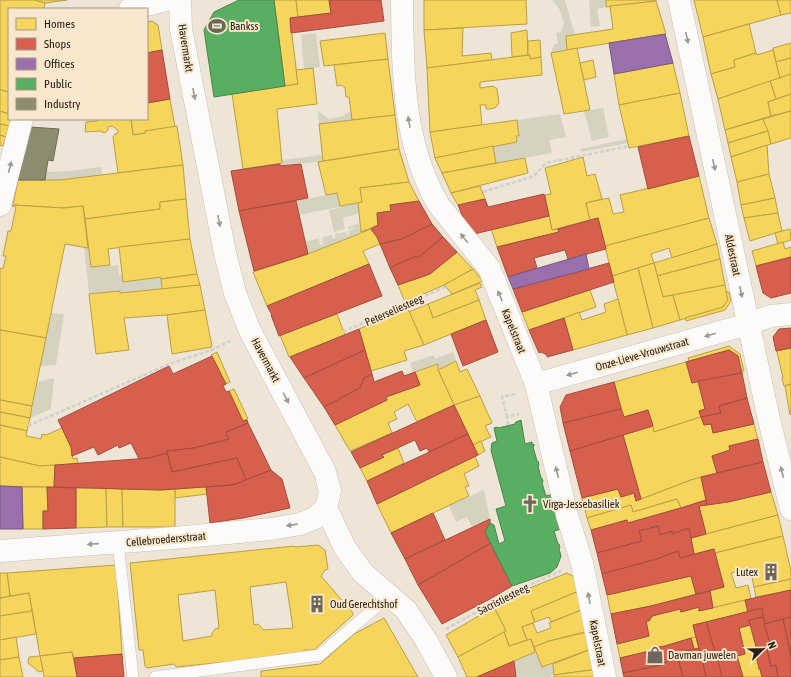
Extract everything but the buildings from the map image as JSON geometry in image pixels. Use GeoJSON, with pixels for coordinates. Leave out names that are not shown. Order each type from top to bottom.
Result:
{"type":"FeatureCollection","features":[{"type":"Feature","properties":{"kind":"street"},"geometry":{"type":"LineString","coordinates":[[134,8],[166,0]]}},
{"type":"Feature","properties":{"kind":"street","name":"Havermarkt"},"geometry":{"type":"LineString","coordinates":[[180,0],[181,29],[225,253],[235,293],[250,330],[325,472],[330,491],[326,508]]}},
{"type":"Feature","properties":{"kind":"street","name":"Kapelstraat"},"geometry":{"type":"LineString","coordinates":[[402,0],[402,57],[408,121],[417,156],[438,204],[488,268],[536,384],[566,515],[582,562],[605,677]]}},
{"type":"Feature","properties":{"kind":"street","name":"Aldestraat"},"geometry":{"type":"LineString","coordinates":[[679,0],[756,362],[791,510]]}},
{"type":"Feature","properties":{"kind":"street"},"geometry":{"type":"LineString","coordinates":[[0,205],[22,120]]}},
{"type":"Feature","properties":{"kind":"street","name":"Onze-Lieve-Vrouwstraat"},"geometry":{"type":"LineString","coordinates":[[536,384],[748,324],[771,316],[791,314]]}},
{"type":"Feature","properties":{"kind":"street"},"geometry":{"type":"LineString","coordinates":[[326,508],[345,548],[363,573],[406,610],[426,640],[446,677]]}},
{"type":"Feature","properties":{"kind":"street","name":"Cellebroedersstraat"},"geometry":{"type":"LineString","coordinates":[[0,551],[174,538],[278,528],[300,524],[315,518],[326,508]]}},
{"type":"Feature","properties":{"kind":"lane"},"geometry":{"type":"LineString","coordinates":[[118,542],[133,677]]}},
{"type":"Feature","properties":{"kind":"lane"},"geometry":{"type":"LineString","coordinates":[[155,677],[320,655],[389,596]]}},
{"type":"Feature","properties":{"kind":"path"},"geometry":{"type":"LineString","coordinates":[[483,192],[534,176],[546,163],[629,146]]}},
{"type":"Feature","properties":{"kind":"path","name":"Peterseliesteeg"},"geometry":{"type":"LineString","coordinates":[[343,332],[445,287]]}},
{"type":"Feature","properties":{"kind":"path"},"geometry":{"type":"LineString","coordinates":[[28,426],[169,364],[212,350],[250,330]]}},
{"type":"Feature","properties":{"kind":"path"},"geometry":{"type":"LineString","coordinates":[[505,396],[502,397],[508,425]]}},
{"type":"Feature","properties":{"kind":"path"},"geometry":{"type":"LineString","coordinates":[[507,417],[513,416]]}},
{"type":"Feature","properties":{"kind":"path","name":"Sacristiesteeg"},"geometry":{"type":"LineString","coordinates":[[426,640],[507,595],[582,562]]}},
{"type":"Feature","properties":{"kind":"shaded area"},"geometry":{"type":"Polygon","coordinates":[[[552,0],[565,0],[575,35],[567,50],[551,53],[554,45],[558,43],[556,33],[561,32],[564,23],[559,8],[552,0]]]}},
{"type":"Feature","properties":{"kind":"shaded area"},"geometry":{"type":"Polygon","coordinates":[[[589,0],[606,0],[606,7],[597,9],[600,26],[591,27],[589,0]]]}},
{"type":"Feature","properties":{"kind":"shaded area"},"geometry":{"type":"Polygon","coordinates":[[[316,33],[320,67],[304,69],[301,35],[316,33]]]}},
{"type":"Feature","properties":{"kind":"shaded area"},"geometry":{"type":"Polygon","coordinates":[[[603,108],[609,137],[592,141],[584,111],[603,108]]]}},
{"type":"Feature","properties":{"kind":"shaded area"},"geometry":{"type":"Polygon","coordinates":[[[318,111],[329,119],[344,116],[346,113],[351,112],[352,120],[319,124],[318,111]]]}},
{"type":"Feature","properties":{"kind":"shaded area"},"geometry":{"type":"Polygon","coordinates":[[[560,114],[566,137],[549,140],[552,153],[496,163],[493,146],[517,142],[517,120],[560,114]]]}},
{"type":"Feature","properties":{"kind":"shaded area"},"geometry":{"type":"Polygon","coordinates":[[[627,139],[628,143],[581,152],[580,149],[627,139]]]}},
{"type":"Feature","properties":{"kind":"shaded area"},"geometry":{"type":"Polygon","coordinates":[[[322,155],[323,161],[280,166],[282,160],[322,155]]]}},
{"type":"Feature","properties":{"kind":"shaded area"},"geometry":{"type":"Polygon","coordinates":[[[101,167],[102,175],[60,180],[45,180],[47,172],[101,167]]]}},
{"type":"Feature","properties":{"kind":"shaded area"},"geometry":{"type":"Polygon","coordinates":[[[337,193],[340,206],[358,203],[359,213],[343,218],[345,229],[334,232],[329,210],[339,207],[299,215],[296,201],[337,193]]]}},
{"type":"Feature","properties":{"kind":"shaded area"},"geometry":{"type":"Polygon","coordinates":[[[360,223],[361,232],[308,254],[305,242],[319,238],[320,245],[323,244],[322,237],[332,235],[333,239],[335,238],[335,234],[346,232],[347,235],[349,235],[348,231],[355,229],[348,229],[348,227],[360,223]]]}},
{"type":"Feature","properties":{"kind":"shaded area"},"geometry":{"type":"Polygon","coordinates":[[[84,247],[88,248],[91,267],[118,265],[119,275],[122,275],[123,282],[161,277],[162,289],[89,294],[84,247]]]}},
{"type":"Feature","properties":{"kind":"shaded area"},"geometry":{"type":"Polygon","coordinates":[[[51,313],[64,314],[56,365],[40,366],[51,313]]]}},
{"type":"Feature","properties":{"kind":"shaded area"},"geometry":{"type":"Polygon","coordinates":[[[453,352],[456,361],[439,370],[437,364],[413,373],[410,363],[434,355],[435,359],[453,352]]]}},
{"type":"Feature","properties":{"kind":"shaded area"},"geometry":{"type":"Polygon","coordinates":[[[54,378],[51,409],[30,418],[37,382],[54,378]]]}},
{"type":"Feature","properties":{"kind":"shaded area"},"geometry":{"type":"Polygon","coordinates":[[[484,490],[490,519],[472,527],[467,517],[456,522],[449,506],[484,490]]]}},
{"type":"Feature","properties":{"kind":"shaded area"},"geometry":{"type":"Polygon","coordinates":[[[535,652],[542,667],[553,664],[554,675],[551,675],[551,677],[516,677],[514,661],[535,652]]]}},
{"type":"Feature","properties":{"kind":"place","name":"Bankss"},"geometry":{"type":"Point","coordinates":[217,26]}},
{"type":"Feature","properties":{"kind":"place","name":"Virga-Jessebasiliek"},"geometry":{"type":"Point","coordinates":[530,504]}},
{"type":"Feature","properties":{"kind":"place","name":"Lutex"},"geometry":{"type":"Point","coordinates":[771,572]}},
{"type":"Feature","properties":{"kind":"place","name":"Oud Gerechtshof"},"geometry":{"type":"Point","coordinates":[317,604]}},
{"type":"Feature","properties":{"kind":"place","name":"Davman juwelen"},"geometry":{"type":"Point","coordinates":[655,655]}}]}
